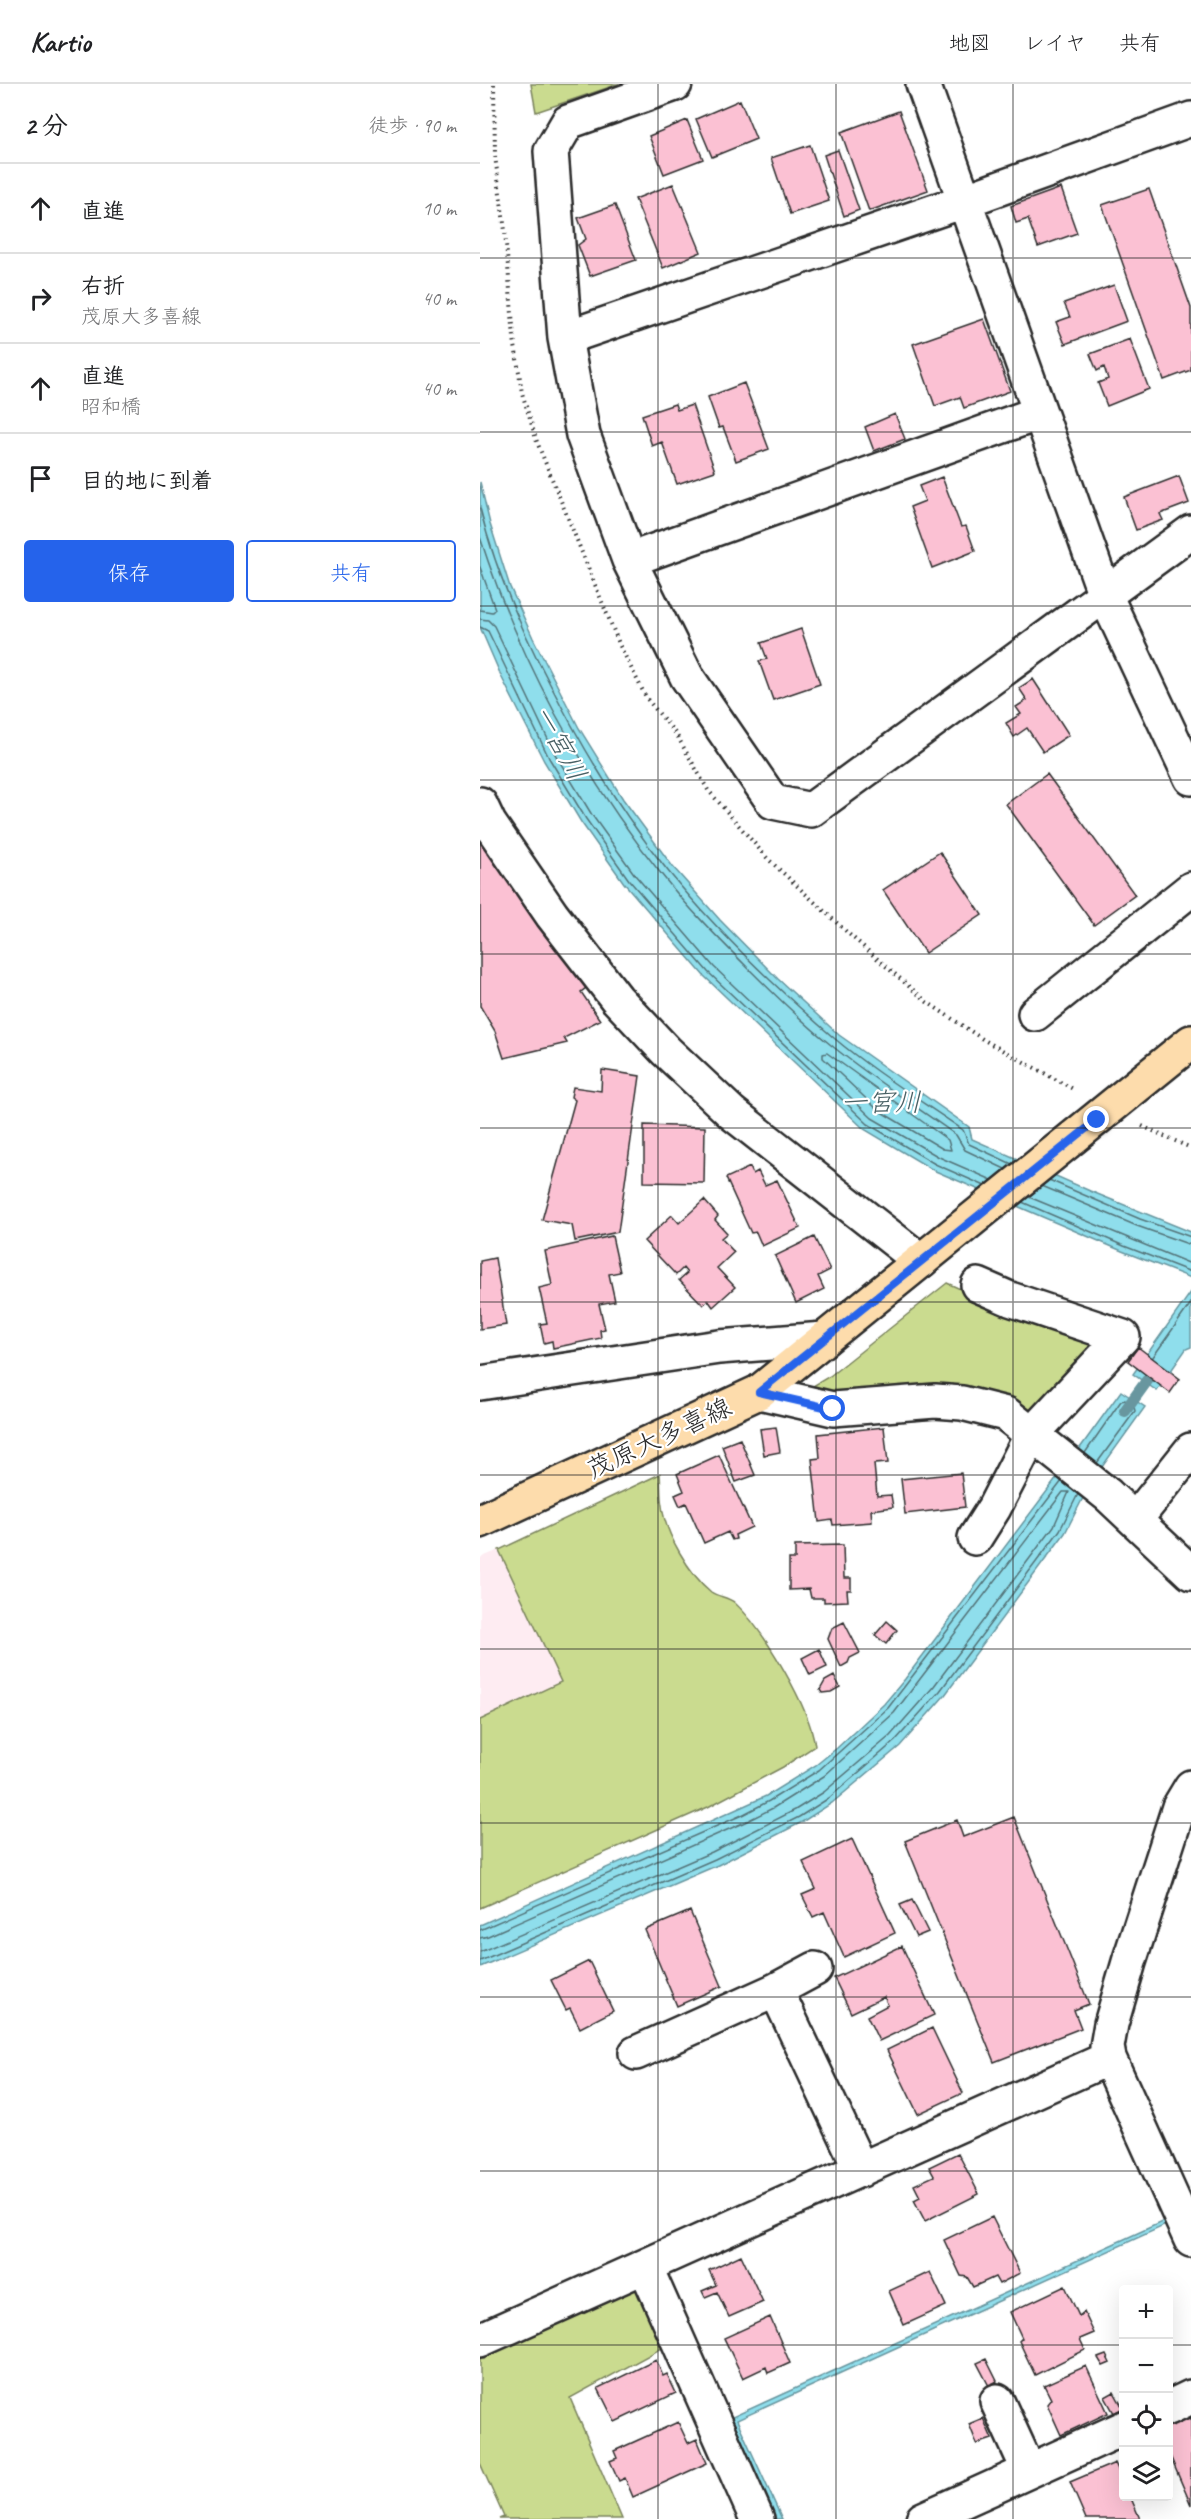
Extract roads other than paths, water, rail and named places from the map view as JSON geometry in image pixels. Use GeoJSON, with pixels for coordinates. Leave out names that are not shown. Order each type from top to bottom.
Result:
{"type":"FeatureCollection","features":[{"type":"Feature","properties":{"kind":"main road","name":"茂原大多喜線"},"geometry":{"type":"LineString","coordinates":[[480,1521],[759,1392],[1191,1042]]}},
{"type":"Feature","properties":{"kind":"street"},"geometry":{"type":"LineString","coordinates":[[675,84],[568,122],[551,151],[565,338],[583,435],[629,560],[687,676],[773,802],[811,810],[1191,532]]}},
{"type":"Feature","properties":{"kind":"street"},"geometry":{"type":"LineString","coordinates":[[923,84],[1105,595],[1191,778]]}},
{"type":"Feature","properties":{"kind":"street"},"geometry":{"type":"LineString","coordinates":[[565,338],[964,201],[1191,120]]}},
{"type":"Feature","properties":{"kind":"street"},"geometry":{"type":"LineString","coordinates":[[629,560],[1039,413]]}},
{"type":"Feature","properties":{"kind":"street"},"geometry":{"type":"LineString","coordinates":[[480,804],[489,823],[552,915],[617,999],[666,1051],[732,1113],[929,1254]]}},
{"type":"Feature","properties":{"kind":"street"},"geometry":{"type":"LineString","coordinates":[[1035,1014],[1191,889]]}},
{"type":"Feature","properties":{"kind":"street"},"geometry":{"type":"LineString","coordinates":[[975,1538],[994,1508],[1032,1434],[1123,1337],[1020,1302],[978,1285]]}},
{"type":"Feature","properties":{"kind":"street"},"geometry":{"type":"LineString","coordinates":[[480,1383],[719,1347],[824,1339]]}},
{"type":"Feature","properties":{"kind":"street"},"geometry":{"type":"LineString","coordinates":[[759,1392],[833,1409],[935,1401],[962,1403],[1006,1414],[1108,1495],[1191,1573]]}},
{"type":"Feature","properties":{"kind":"street"},"geometry":{"type":"LineString","coordinates":[[1135,1520],[1191,1450]]}},
{"type":"Feature","properties":{"kind":"street"},"geometry":{"type":"LineString","coordinates":[[1191,1787],[1179,1807],[1145,1911],[1111,2024],[1107,2047],[1109,2058],[1191,2240]]}},
{"type":"Feature","properties":{"kind":"street"},"geometry":{"type":"LineString","coordinates":[[636,2053],[776,1990],[815,1969]]}},
{"type":"Feature","properties":{"kind":"street"},"geometry":{"type":"LineString","coordinates":[[776,1990],[861,2170]]}},
{"type":"Feature","properties":{"kind":"street"},"geometry":{"type":"LineString","coordinates":[[480,2340],[1109,2058]]}},
{"type":"Feature","properties":{"kind":"street"},"geometry":{"type":"LineString","coordinates":[[645,2266],[757,2519]]}},
{"type":"Feature","properties":{"kind":"street"},"geometry":{"type":"LineString","coordinates":[[1173,2406],[1191,2397]]}},
{"type":"Feature","properties":{"kind":"street"},"geometry":{"type":"LineString","coordinates":[[997,2401],[1029,2471]]}},
{"type":"Feature","properties":{"kind":"street"},"geometry":{"type":"LineString","coordinates":[[923,2519],[1119,2430]]}},
{"type":"Feature","properties":{"kind":"water","name":"一宮川"},"geometry":{"type":"Polygon","coordinates":[[[480,482],[490,524],[510,587],[579,728],[623,799],[673,867],[720,920],[778,979],[839,1035],[969,1127],[972,1139],[1191,1232],[1191,1278],[933,1170],[864,1129],[704,976],[624,883],[581,822],[544,761],[502,678],[480,627],[480,482]]]}},
{"type":"Feature","properties":{"kind":"water"},"geometry":{"type":"Polygon","coordinates":[[[1191,1292],[1191,1347],[1186,1349],[1157,1391],[1133,1374],[1191,1292]]]}},
{"type":"Feature","properties":{"kind":"water"},"geometry":{"type":"Polygon","coordinates":[[[1121,1391],[1145,1407],[1097,1474],[1075,1455],[1121,1391]]]}},
{"type":"Feature","properties":{"kind":"water"},"geometry":{"type":"Polygon","coordinates":[[[1063,1470],[1087,1490],[1065,1533],[945,1695],[900,1746],[832,1803],[802,1822],[718,1865],[480,1967],[480,1925],[766,1796],[816,1765],[837,1748],[884,1704],[905,1679],[1063,1470]]]}},
{"type":"Feature","properties":{"kind":"water"},"geometry":{"type":"Polygon","coordinates":[[[1164,2221],[1166,2225],[737,2420],[782,2519],[776,2519],[730,2418],[1164,2221]]]}},
{"type":"Feature","properties":{"kind":"waterway"},"geometry":{"type":"LineString","coordinates":[[1125,1411],[1154,1371]]}}]}
